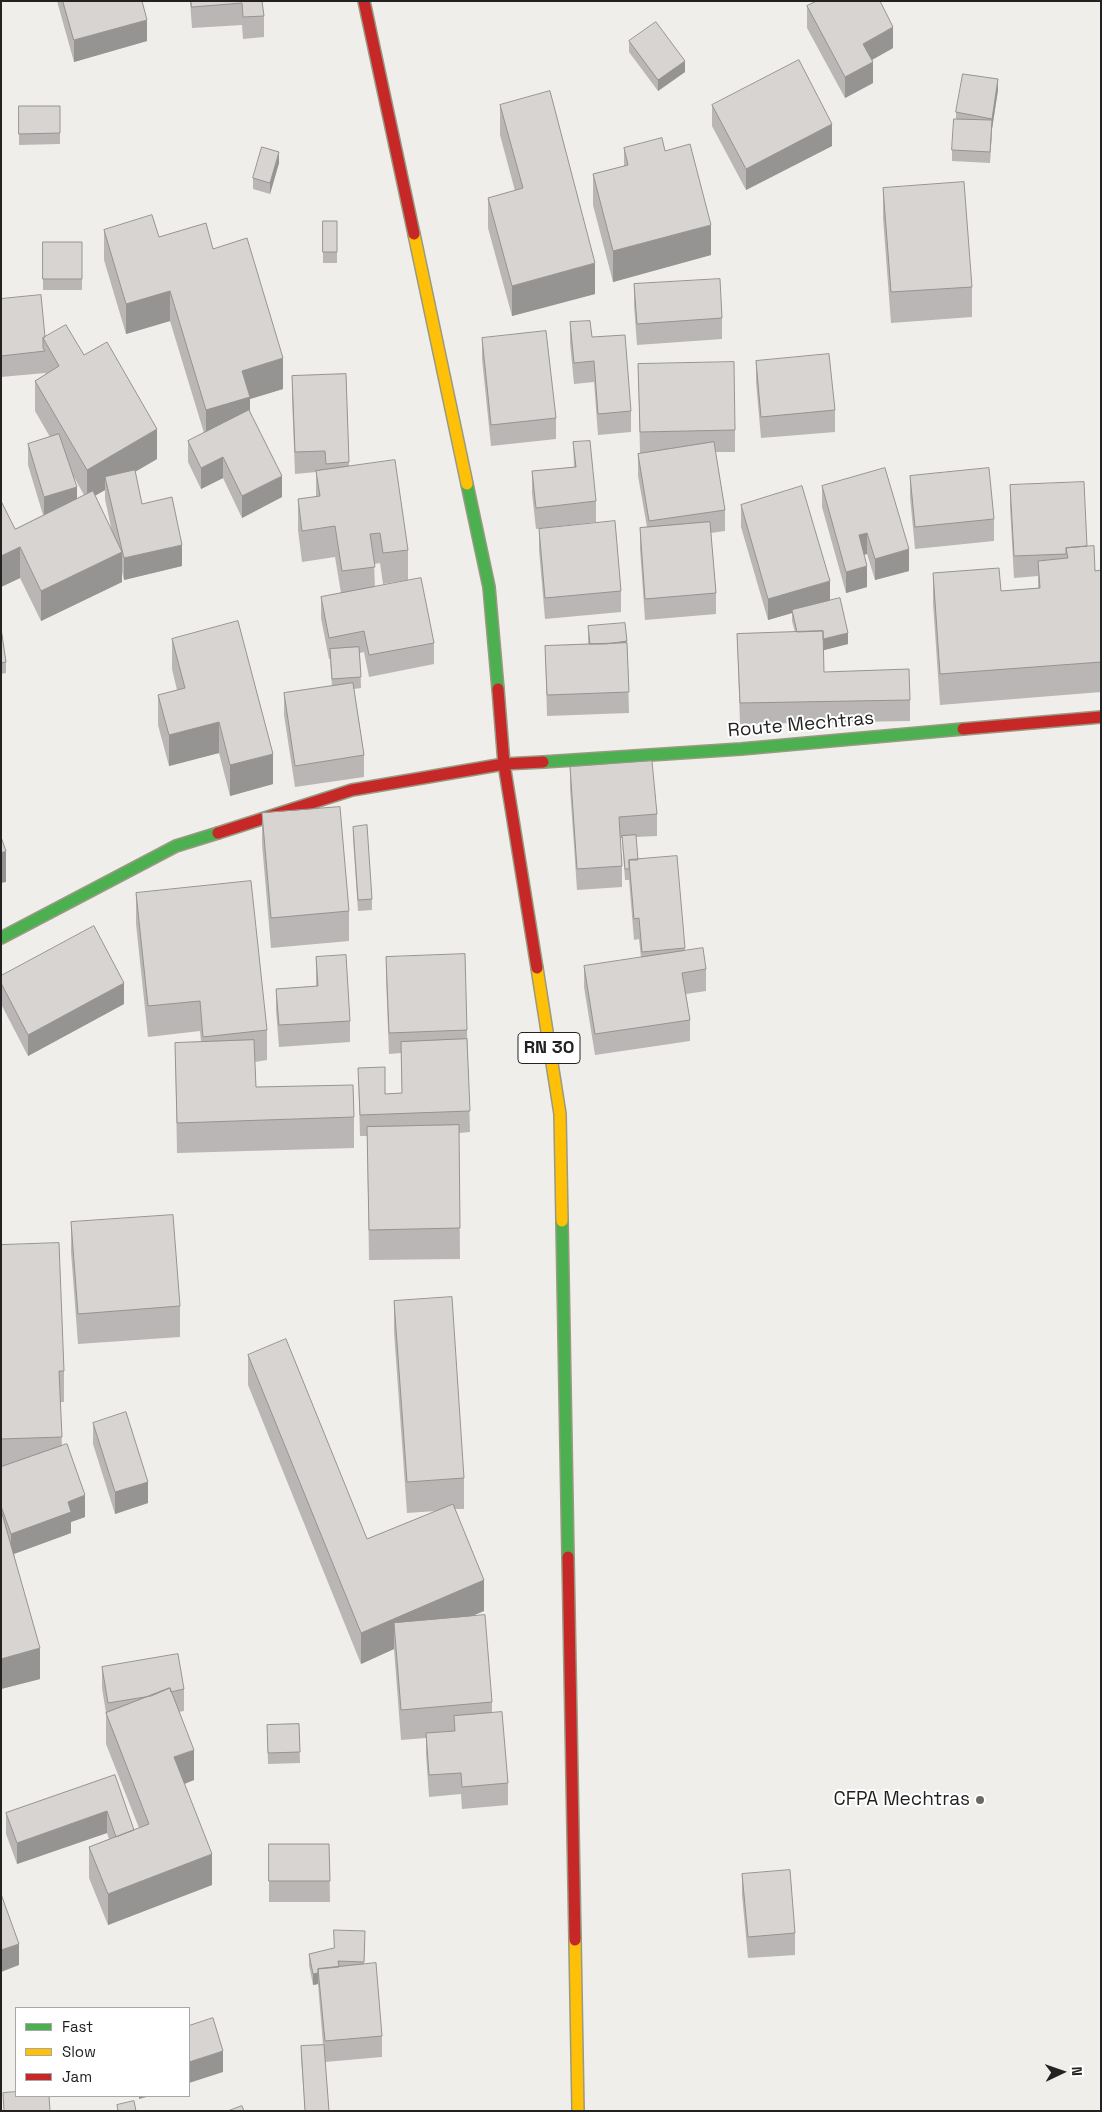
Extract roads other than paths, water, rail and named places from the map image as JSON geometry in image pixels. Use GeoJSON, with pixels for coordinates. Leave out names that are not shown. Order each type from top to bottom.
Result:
{"type":"FeatureCollection","features":[{"type":"Feature","properties":{"kind":"main road","name":"RN 30"},"geometry":{"type":"LineString","coordinates":[[364,1],[489,587],[504,764],[560,1114],[578,2111]]}},
{"type":"Feature","properties":{"kind":"main road","name":"Route Mechtras"},"geometry":{"type":"LineString","coordinates":[[1,938],[176,846],[352,790],[504,764],[741,749],[1101,717]]}},
{"type":"Feature","properties":{"kind":"place","name":"CFPA Mechtras"},"geometry":{"type":"Point","coordinates":[980,1800]}}]}
